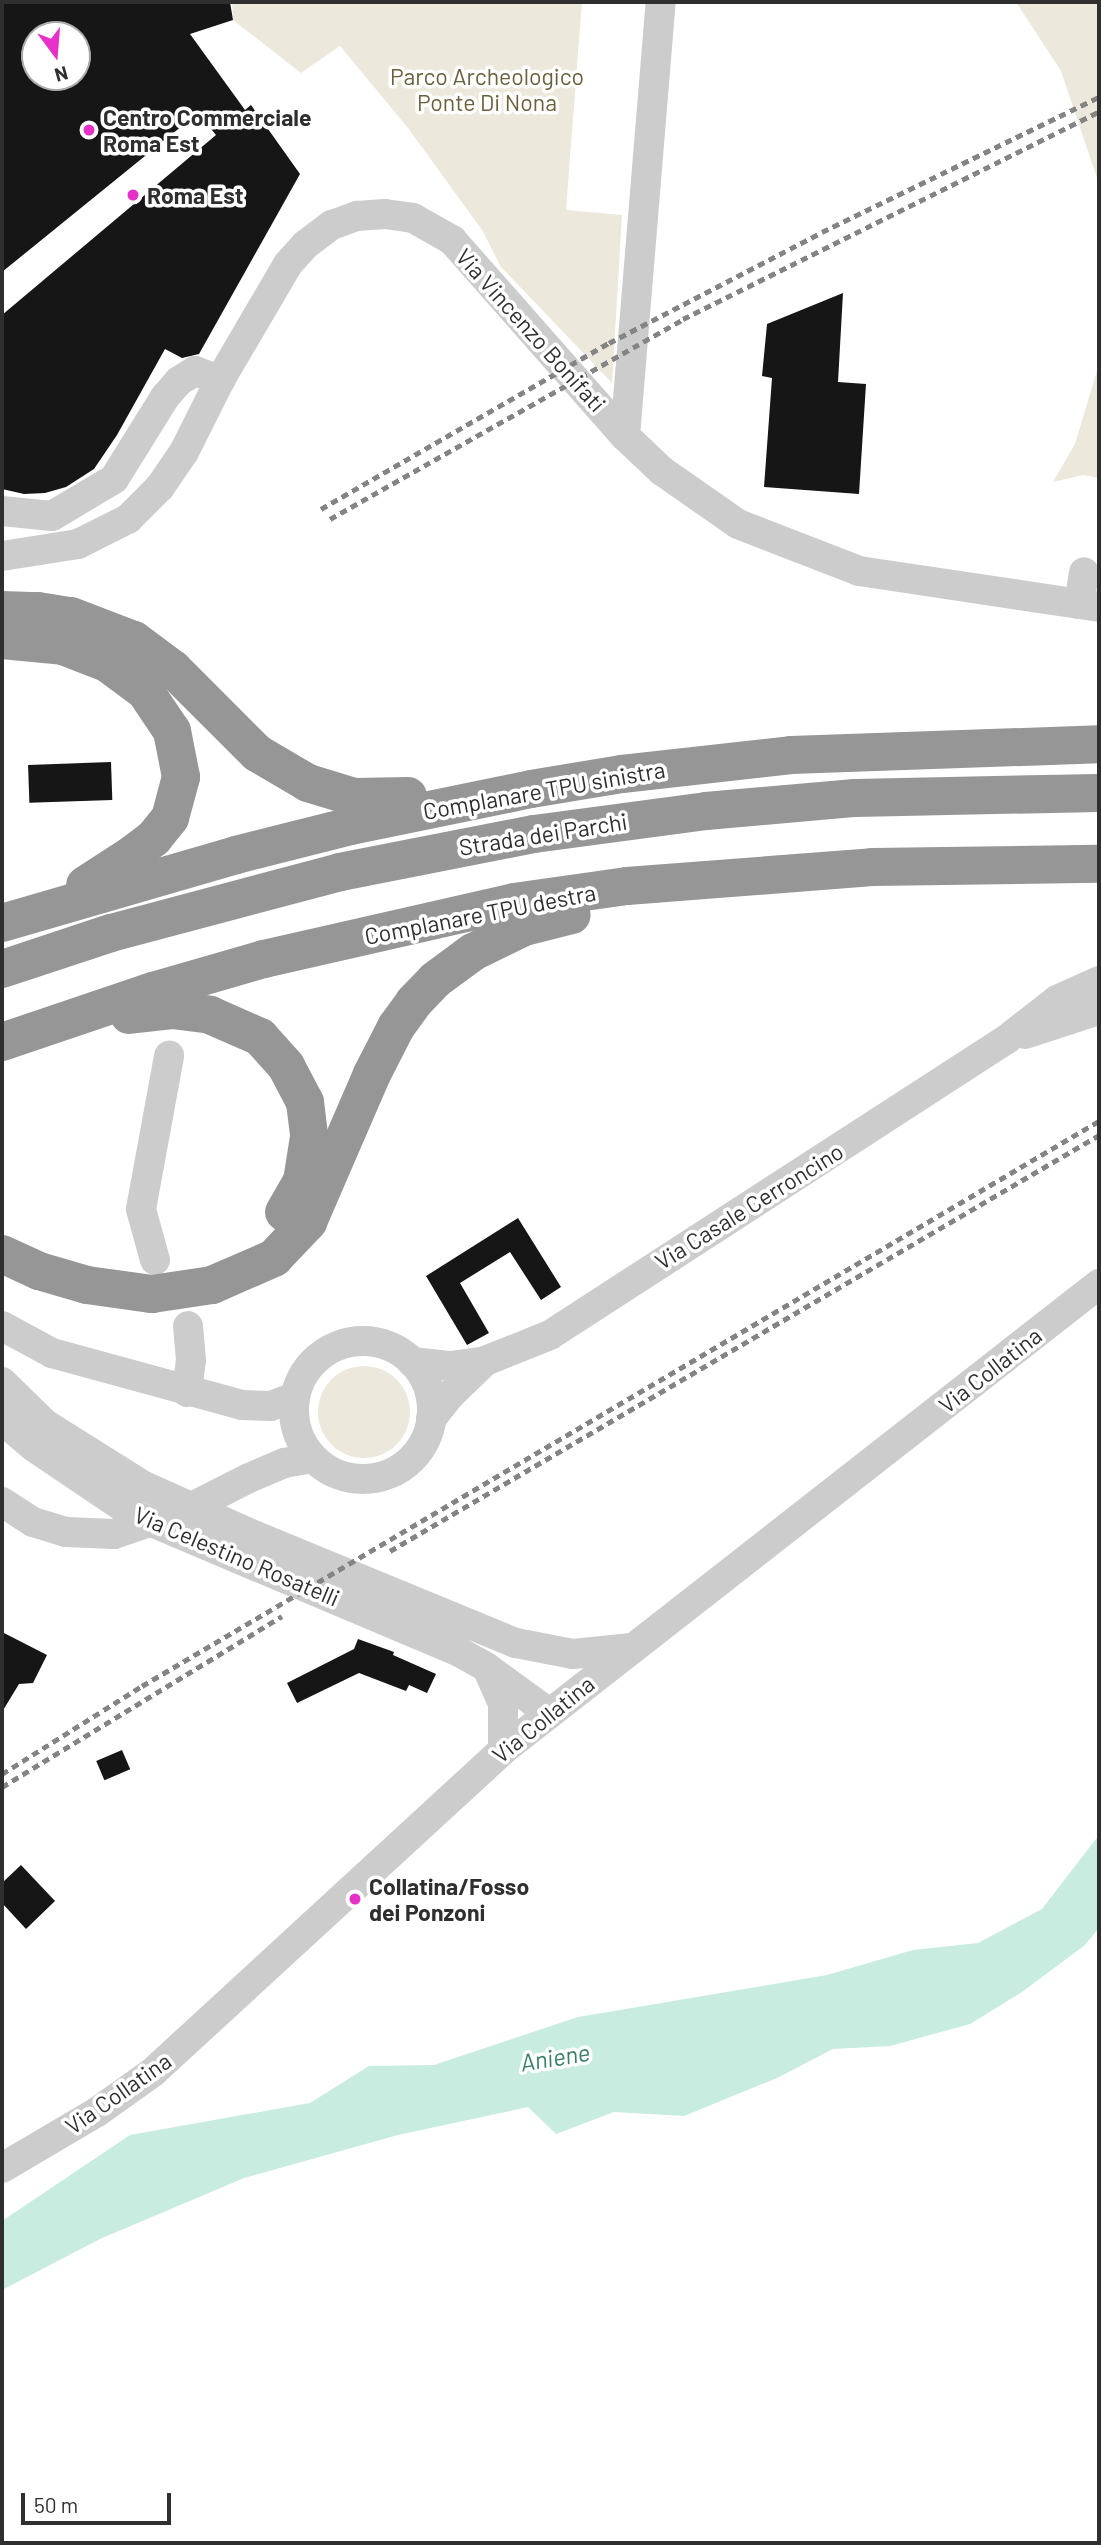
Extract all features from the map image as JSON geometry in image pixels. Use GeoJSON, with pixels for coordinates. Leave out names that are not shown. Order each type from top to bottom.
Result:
{"type":"FeatureCollection","features":[{"type":"Feature","properties":{"kind":"highway"},"geometry":{"type":"LineString","coordinates":[[2,610],[38,611],[71,617],[134,640],[179,674],[268,761],[308,783],[343,795],[369,799],[396,798],[546,773],[622,774]]}},
{"type":"Feature","properties":{"kind":"highway"},"geometry":{"type":"LineString","coordinates":[[2,640],[63,646],[98,659],[128,677],[151,698],[167,721],[178,752],[181,776],[170,818],[146,844],[100,877],[2,923]]}},
{"type":"Feature","properties":{"kind":"highway","name":"Complanare TPU sinistra"},"geometry":{"type":"LineString","coordinates":[[2,923],[236,855],[351,825],[622,774],[791,755],[898,749],[1099,744]]}},
{"type":"Feature","properties":{"kind":"highway","name":"Strada dei Parchi"},"geometry":{"type":"LineString","coordinates":[[2,993],[180,938],[351,894],[486,866],[906,808],[1099,793]]}},
{"type":"Feature","properties":{"kind":"highway","name":"Strada dei Parchi"},"geometry":{"type":"LineString","coordinates":[[2,969],[111,933],[340,872],[481,843],[706,811],[906,808],[1099,819]]}},
{"type":"Feature","properties":{"kind":"highway","name":"Complanare TPU destra"},"geometry":{"type":"LineString","coordinates":[[2,1042],[95,1009],[252,962],[514,902],[627,886],[703,882],[788,872],[922,865],[1099,864]]}},
{"type":"Feature","properties":{"kind":"highway"},"geometry":{"type":"LineString","coordinates":[[2,1254],[39,1271],[87,1285],[152,1294],[212,1285],[261,1266],[283,1251],[307,1222],[390,1039],[410,1008],[435,980],[473,951],[524,927],[703,882]]}},
{"type":"Feature","properties":{"kind":"highway"},"geometry":{"type":"LineString","coordinates":[[2,1047],[45,1039],[145,1011],[189,1011],[210,1015],[252,1032],[274,1051],[299,1089],[308,1118],[309,1137],[302,1181],[275,1225],[251,1247],[207,1268],[160,1274],[120,1273],[46,1251],[2,1229]]}},
{"type":"Feature","properties":{"kind":"street"},"geometry":{"type":"LineString","coordinates":[[625,436],[661,2]]}},
{"type":"Feature","properties":{"kind":"street","name":"Via Vincenzo Bonifati"},"geometry":{"type":"LineString","coordinates":[[2,556],[78,544],[128,519],[160,487],[184,452],[220,380],[272,288],[305,245],[332,225],[358,216],[385,214],[413,218],[452,240],[625,436],[662,471],[738,524],[836,564],[948,586],[1089,605]]}},
{"type":"Feature","properties":{"kind":"street"},"geometry":{"type":"LineString","coordinates":[[2,511],[52,516],[114,479],[165,397],[179,381],[195,371],[220,380]]}},
{"type":"Feature","properties":{"kind":"street"},"geometry":{"type":"LineString","coordinates":[[1084,572],[1089,605]]}},
{"type":"Feature","properties":{"kind":"street","name":"Via Casale Cerroncino"},"geometry":{"type":"LineString","coordinates":[[294,1397],[303,1374],[320,1355],[343,1343],[368,1341],[392,1347],[412,1362],[451,1366],[485,1361],[550,1335],[1007,1040],[1057,1000],[1099,981]]}},
{"type":"Feature","properties":{"kind":"street","name":"Via Casale Cerroncino"},"geometry":{"type":"LineString","coordinates":[[1007,1040],[1099,1010]]}},
{"type":"Feature","properties":{"kind":"street"},"geometry":{"type":"LineString","coordinates":[[155,1260],[141,1209],[169,1056]]}},
{"type":"Feature","properties":{"kind":"street","name":"Via Collatina"},"geometry":{"type":"LineString","coordinates":[[2,2168],[97,2112],[166,2061],[503,1750],[1099,1284]]}},
{"type":"Feature","properties":{"kind":"street"},"geometry":{"type":"LineString","coordinates":[[2,1326],[51,1353],[187,1392],[242,1405],[271,1406],[294,1397],[294,1419],[300,1440],[313,1458],[284,1463],[188,1509],[114,1534],[66,1532],[33,1522],[2,1502]]}},
{"type":"Feature","properties":{"kind":"street"},"geometry":{"type":"LineString","coordinates":[[187,1392],[191,1360],[188,1326]]}},
{"type":"Feature","properties":{"kind":"street","name":"Via Casale Cerroncino"},"geometry":{"type":"LineString","coordinates":[[313,1458],[341,1475],[374,1478],[394,1471],[412,1458],[425,1440],[431,1419],[449,1396],[485,1361]]}},
{"type":"Feature","properties":{"kind":"street"},"geometry":{"type":"LineString","coordinates":[[412,1362],[428,1388],[431,1419]]}},
{"type":"Feature","properties":{"kind":"street","name":"Via Celestino Rosatelli"},"geometry":{"type":"LineString","coordinates":[[2,1382],[45,1424],[144,1486],[469,1626],[527,1646],[565,1653],[589,1654],[632,1648]]}},
{"type":"Feature","properties":{"kind":"street","name":"Via Celestino Rosatelli"},"geometry":{"type":"LineString","coordinates":[[2,1420],[34,1447],[135,1514],[411,1630],[486,1667],[548,1713]]}},
{"type":"Feature","properties":{"kind":"street","name":"Via Celestino Rosatelli"},"geometry":{"type":"LineString","coordinates":[[469,1626],[524,1673],[548,1713]]}},
{"type":"Feature","properties":{"kind":"street"},"geometry":{"type":"LineString","coordinates":[[486,1667],[503,1704],[503,1750]]}},
{"type":"Feature","properties":{"kind":"green space","name":"Parco Archeologico Ponte Di Nona"},"geometry":{"type":"Polygon","coordinates":[[[232,2],[582,2],[566,210],[622,215],[612,383],[501,267],[482,230],[408,128],[340,46],[301,73],[233,20],[232,2]]]}},
{"type":"Feature","properties":{"kind":"green space"},"geometry":{"type":"Polygon","coordinates":[[[1016,2],[1099,2],[1099,184],[1061,71],[1016,2]]]}},
{"type":"Feature","properties":{"kind":"green space"},"geometry":{"type":"Polygon","coordinates":[[[1099,364],[1099,478],[1083,475],[1053,482],[1075,444],[1099,364]]]}},
{"type":"Feature","properties":{"kind":"green space"},"geometry":{"type":"Polygon","coordinates":[[[364,1366],[382,1370],[396,1380],[406,1394],[410,1412],[406,1430],[396,1444],[382,1454],[364,1458],[346,1454],[332,1444],[322,1430],[318,1412],[322,1394],[332,1380],[346,1370],[364,1366]]]}},
{"type":"Feature","properties":{"kind":"water","name":"Aniene"},"geometry":{"type":"Polygon","coordinates":[[[1099,1835],[1099,1928],[1085,1945],[1022,1992],[970,2024],[890,2046],[833,2049],[777,2078],[684,2116],[614,2112],[556,2134],[528,2107],[398,2135],[244,2178],[100,2239],[2,2290],[2,2221],[130,2135],[310,2103],[369,2066],[434,2065],[578,2017],[827,1975],[913,1950],[978,1943],[1042,1909],[1099,1835]]]}},
{"type":"Feature","properties":{"kind":"building"},"geometry":{"type":"Polygon","coordinates":[[[2,2],[230,2],[233,20],[190,34],[245,110],[251,105],[300,174],[199,354],[182,358],[165,349],[117,435],[94,469],[66,487],[45,493],[24,494],[2,489],[2,315],[216,135],[198,113],[2,272],[2,2]]]}},
{"type":"Feature","properties":{"kind":"building"},"geometry":{"type":"Polygon","coordinates":[[[843,293],[838,382],[866,384],[859,494],[764,487],[772,378],[762,376],[767,324],[843,293]]]}},
{"type":"Feature","properties":{"kind":"building"},"geometry":{"type":"Polygon","coordinates":[[[111,762],[112,800],[29,803],[28,765],[111,762]]]}},
{"type":"Feature","properties":{"kind":"building"},"geometry":{"type":"Polygon","coordinates":[[[518,1218],[561,1287],[541,1300],[510,1252],[460,1283],[489,1333],[467,1345],[426,1276],[518,1218]]]}},
{"type":"Feature","properties":{"kind":"building"},"geometry":{"type":"Polygon","coordinates":[[[2,1632],[47,1655],[33,1683],[19,1684],[2,1712],[2,1632]]]}},
{"type":"Feature","properties":{"kind":"building"},"geometry":{"type":"Polygon","coordinates":[[[358,1639],[394,1652],[393,1655],[436,1674],[427,1693],[409,1685],[406,1691],[359,1673],[297,1703],[287,1683],[354,1649],[358,1639]]]}},
{"type":"Feature","properties":{"kind":"building"},"geometry":{"type":"Polygon","coordinates":[[[122,1750],[130,1769],[104,1780],[96,1761],[122,1750]]]}},
{"type":"Feature","properties":{"kind":"building"},"geometry":{"type":"Polygon","coordinates":[[[21,1865],[55,1901],[26,1929],[2,1903],[2,1883],[21,1865]]]}},
{"type":"Feature","properties":{"kind":"railway"},"geometry":{"type":"LineString","coordinates":[[321,509],[609,343],[822,232],[1099,97]]}},
{"type":"Feature","properties":{"kind":"railway"},"geometry":{"type":"LineString","coordinates":[[330,519],[683,319],[1099,112]]}},
{"type":"Feature","properties":{"kind":"railway"},"geometry":{"type":"LineString","coordinates":[[2,1774],[142,1686],[1099,1121]]}},
{"type":"Feature","properties":{"kind":"railway"},"geometry":{"type":"LineString","coordinates":[[390,1551],[1099,1135]]}},
{"type":"Feature","properties":{"kind":"railway"},"geometry":{"type":"LineString","coordinates":[[2,1787],[282,1616]]}},
{"type":"Feature","properties":{"kind":"place","name":"Centro Commerciale Roma Est"},"geometry":{"type":"Point","coordinates":[89,130]}},
{"type":"Feature","properties":{"kind":"place","name":"Roma Est"},"geometry":{"type":"Point","coordinates":[133,195]}},
{"type":"Feature","properties":{"kind":"place","name":"Collatina/Fosso dei Ponzoni"},"geometry":{"type":"Point","coordinates":[355,1899]}}]}
